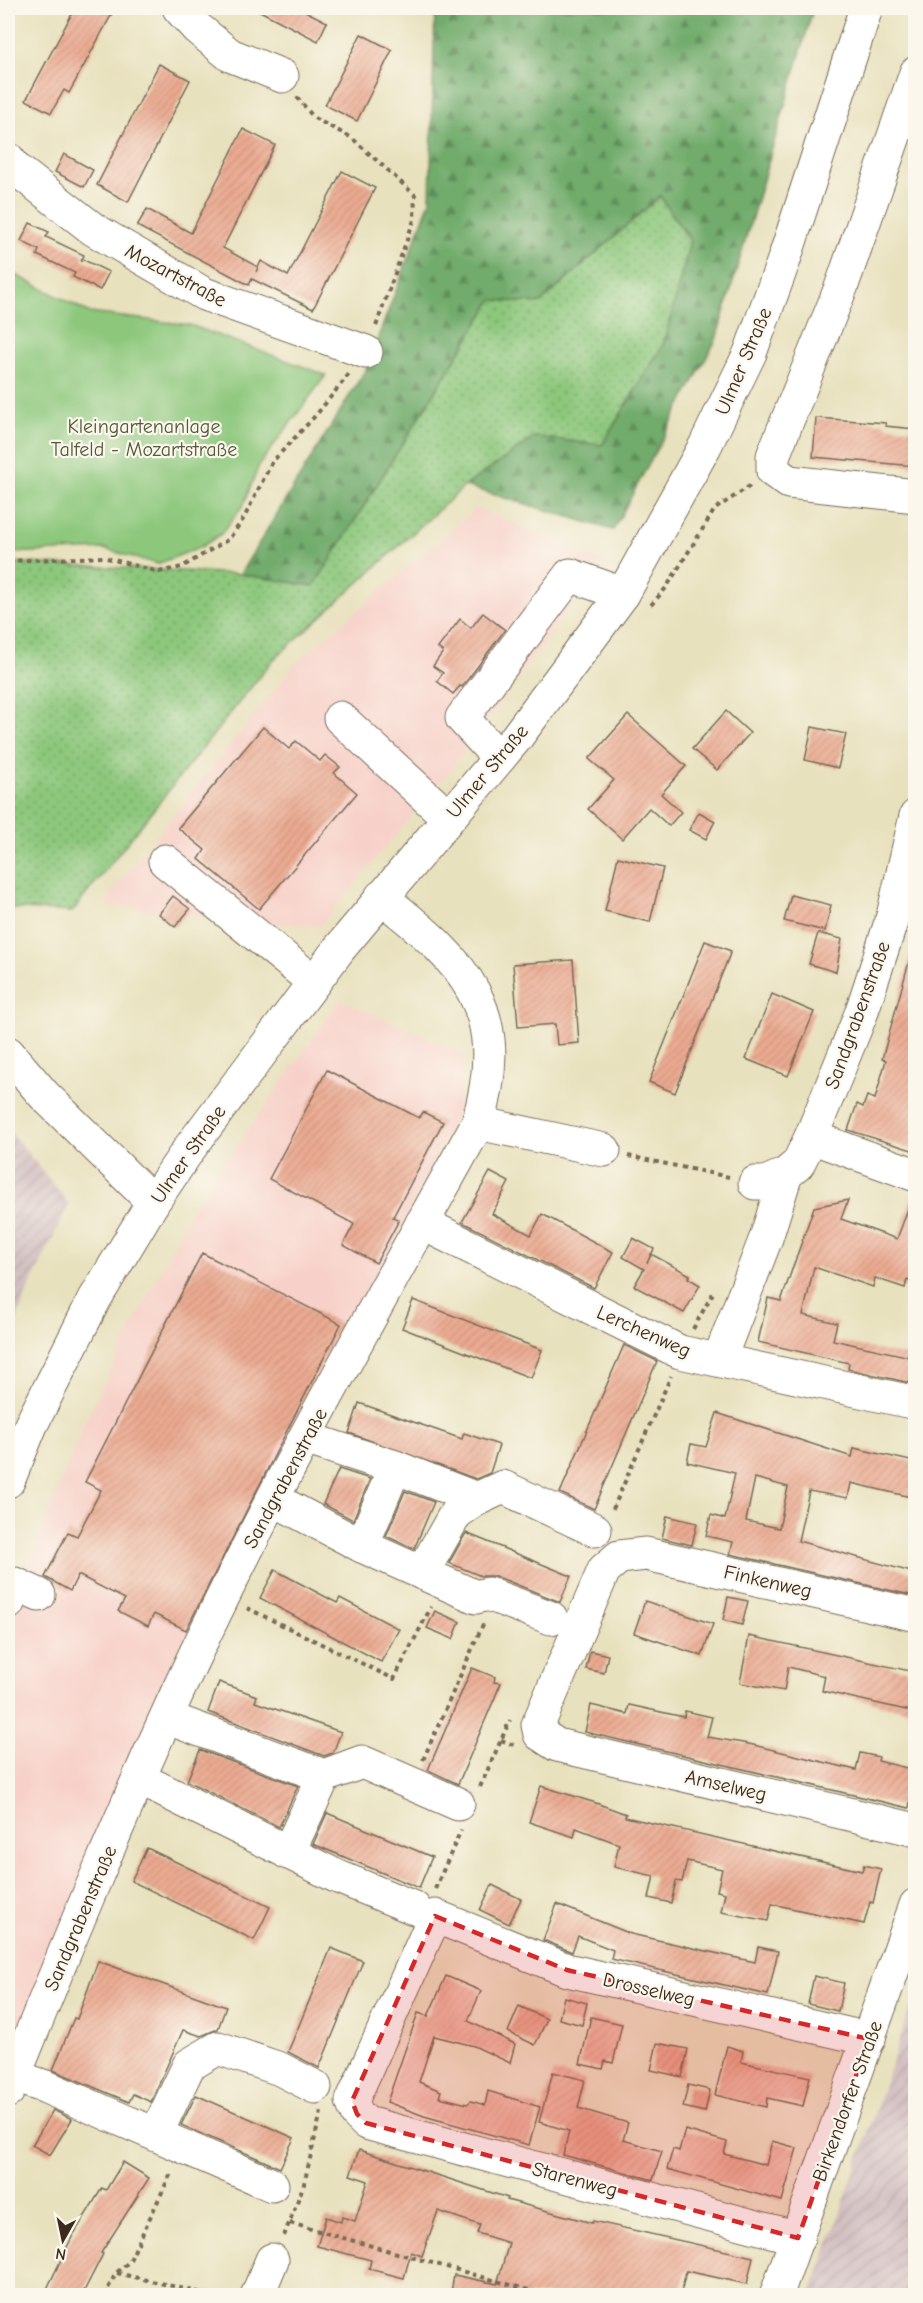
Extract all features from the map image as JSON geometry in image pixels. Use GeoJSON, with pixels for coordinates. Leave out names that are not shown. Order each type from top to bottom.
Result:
{"type":"FeatureCollection","features":[{"type":"Feature","properties":{"kind":"street"},"geometry":{"type":"LineString","coordinates":[[178,8],[196,28],[230,55],[281,76]]}},
{"type":"Feature","properties":{"kind":"street","name":"Ulmer Straße"},"geometry":{"type":"LineString","coordinates":[[8,1480],[31,1425],[93,1302],[153,1202],[314,982],[381,897],[499,758],[623,594],[705,446],[750,353],[784,260],[866,8]]}},
{"type":"Feature","properties":{"kind":"street"},"geometry":{"type":"LineString","coordinates":[[915,73],[902,155],[842,285],[773,456],[773,471],[789,482],[915,496]]}},
{"type":"Feature","properties":{"kind":"street","name":"Mozartstraße"},"geometry":{"type":"LineString","coordinates":[[8,159],[16,169],[93,229],[204,294],[366,352]]}},
{"type":"Feature","properties":{"kind":"street"},"geometry":{"type":"LineString","coordinates":[[499,758],[462,718],[570,575],[623,594]]}},
{"type":"Feature","properties":{"kind":"street"},"geometry":{"type":"LineString","coordinates":[[340,718],[448,817]]}},
{"type":"Feature","properties":{"kind":"street","name":"Sandgrabenstraße"},"geometry":{"type":"LineString","coordinates":[[719,1360],[773,1187],[798,1164],[864,1003],[893,916],[915,816]]}},
{"type":"Feature","properties":{"kind":"street"},"geometry":{"type":"LineString","coordinates":[[165,861],[314,982]]}},
{"type":"Feature","properties":{"kind":"street","name":"Sandgrabenstraße"},"geometry":{"type":"LineString","coordinates":[[10,2080],[140,1779],[224,1597],[305,1438],[478,1123],[486,1096],[490,1065],[488,1029],[479,1000],[452,957],[381,897]]}},
{"type":"Feature","properties":{"kind":"street"},"geometry":{"type":"LineString","coordinates":[[8,1053],[45,1095],[153,1202]]}},
{"type":"Feature","properties":{"kind":"street"},"geometry":{"type":"LineString","coordinates":[[478,1123],[604,1150]]}},
{"type":"Feature","properties":{"kind":"street"},"geometry":{"type":"LineString","coordinates":[[811,1137],[915,1175]]}},
{"type":"Feature","properties":{"kind":"street","name":"Lerchenweg"},"geometry":{"type":"LineString","coordinates":[[422,1223],[680,1352],[915,1403]]}},
{"type":"Feature","properties":{"kind":"street"},"geometry":{"type":"LineString","coordinates":[[305,1438],[395,1467],[477,1499]]}},
{"type":"Feature","properties":{"kind":"street"},"geometry":{"type":"LineString","coordinates":[[362,1546],[395,1467]]}},
{"type":"Feature","properties":{"kind":"street"},"geometry":{"type":"LineString","coordinates":[[433,1578],[456,1514],[477,1499],[503,1487],[603,1522]]}},
{"type":"Feature","properties":{"kind":"street"},"geometry":{"type":"LineString","coordinates":[[273,1499],[362,1546],[433,1578],[476,1596],[488,1594],[551,1618]]}},
{"type":"Feature","properties":{"kind":"street","name":"Finkenweg"},"geometry":{"type":"LineString","coordinates":[[540,1734],[540,1714],[580,1629],[604,1570],[619,1557],[646,1554],[915,1615]]}},
{"type":"Feature","properties":{"kind":"street"},"geometry":{"type":"LineString","coordinates":[[8,1603],[15,1584],[39,1595]]}},
{"type":"Feature","properties":{"kind":"street"},"geometry":{"type":"LineString","coordinates":[[168,1718],[324,1776],[362,1762],[458,1804]]}},
{"type":"Feature","properties":{"kind":"street","name":"Amselweg"},"geometry":{"type":"LineString","coordinates":[[540,1734],[557,1745],[915,1830]]}},
{"type":"Feature","properties":{"kind":"street"},"geometry":{"type":"LineString","coordinates":[[288,1853],[324,1776]]}},
{"type":"Feature","properties":{"kind":"street","name":"Drosselweg"},"geometry":{"type":"LineString","coordinates":[[140,1779],[336,1876],[567,1970],[869,2039]]}},
{"type":"Feature","properties":{"kind":"street","name":"Birkendorfer Straße"},"geometry":{"type":"LineString","coordinates":[[777,2295],[915,1905]]}},
{"type":"Feature","properties":{"kind":"street","name":"Starenweg"},"geometry":{"type":"LineString","coordinates":[[425,1912],[351,2101],[357,2114],[366,2123],[798,2238]]}},
{"type":"Feature","properties":{"kind":"street"},"geometry":{"type":"LineString","coordinates":[[170,2140],[189,2065],[218,2048],[280,2069],[318,2097]]}},
{"type":"Feature","properties":{"kind":"street"},"geometry":{"type":"LineString","coordinates":[[10,2080],[46,2087],[272,2185]]}},
{"type":"Feature","properties":{"kind":"street"},"geometry":{"type":"LineString","coordinates":[[257,2295],[272,2260]]}},
{"type":"Feature","properties":{"kind":"path"},"geometry":{"type":"LineString","coordinates":[[8,561],[103,557],[159,572],[182,567],[228,539],[244,518],[272,462],[317,414],[366,352],[414,220],[415,195],[352,138],[314,118],[281,76]]}},
{"type":"Feature","properties":{"kind":"path"},"geometry":{"type":"LineString","coordinates":[[604,1150],[773,1187]]}},
{"type":"Feature","properties":{"kind":"path"},"geometry":{"type":"LineString","coordinates":[[603,1522],[656,1413],[680,1352]]}},
{"type":"Feature","properties":{"kind":"path"},"geometry":{"type":"LineString","coordinates":[[224,1597],[394,1679],[433,1578]]}},
{"type":"Feature","properties":{"kind":"path"},"geometry":{"type":"LineString","coordinates":[[412,1784],[485,1618],[476,1596]]}},
{"type":"Feature","properties":{"kind":"path"},"geometry":{"type":"LineString","coordinates":[[318,2097],[304,2184],[290,2223],[550,2295]]}},
{"type":"Feature","properties":{"kind":"path"},"geometry":{"type":"LineString","coordinates":[[105,2295],[116,2273],[129,2262],[170,2140]]}},
{"type":"Feature","properties":{"kind":"path"},"geometry":{"type":"LineString","coordinates":[[116,2273],[215,2295]]}},
{"type":"Feature","properties":{"kind":"highlighted area"},"geometry":{"type":"Polygon","coordinates":[[[435,1916],[567,1970],[869,2039],[798,2238],[366,2123],[357,2114],[352,2101],[435,1916]]]}},
{"type":"Feature","properties":{"kind":"shaded area"},"geometry":{"type":"Polygon","coordinates":[[[477,508],[603,562],[451,769],[319,927],[106,906],[111,893],[297,662],[477,508]]]}},
{"type":"Feature","properties":{"kind":"shaded area"},"geometry":{"type":"Polygon","coordinates":[[[340,1000],[464,1054],[458,1110],[8,2053],[8,1617],[84,1423],[190,1212],[340,1000]]]}},
{"type":"Feature","properties":{"kind":"shaded area"},"geometry":{"type":"Polygon","coordinates":[[[8,1129],[69,1204],[27,1292],[8,1344],[8,1129]]]}},
{"type":"Feature","properties":{"kind":"shaded area"},"geometry":{"type":"Polygon","coordinates":[[[915,1995],[915,2295],[810,2295],[837,2222],[915,1995]]]}},
{"type":"Feature","properties":{"kind":"green space"},"geometry":{"type":"Polygon","coordinates":[[[435,8],[804,8],[812,13],[716,340],[613,530],[465,486],[535,437],[602,445],[664,343],[690,241],[660,196],[540,303],[492,300],[314,586],[240,574],[366,369],[430,201],[435,8]]]}},
{"type":"Feature","properties":{"kind":"green space"},"geometry":{"type":"Polygon","coordinates":[[[660,196],[691,241],[664,343],[602,445],[535,437],[465,486],[272,661],[72,912],[8,908],[8,562],[240,574],[314,586],[492,300],[540,303],[660,196]]]}},
{"type":"Feature","properties":{"kind":"green space","name":"Kleingartenanlage Talfeld - Mozartstraße"},"geometry":{"type":"Polygon","coordinates":[[[8,271],[90,313],[190,325],[326,375],[259,465],[243,506],[221,534],[201,547],[157,564],[105,549],[8,553],[8,271]]]}},
{"type":"Feature","properties":{"kind":"building"},"geometry":{"type":"Polygon","coordinates":[[[75,8],[115,8],[69,93],[64,90],[51,113],[26,100],[75,8]]]}},
{"type":"Feature","properties":{"kind":"building"},"geometry":{"type":"Polygon","coordinates":[[[254,8],[299,8],[327,22],[318,41],[254,8]]]}},
{"type":"Feature","properties":{"kind":"building"},"geometry":{"type":"Polygon","coordinates":[[[361,34],[392,50],[357,121],[325,105],[361,34]]]}},
{"type":"Feature","properties":{"kind":"building"},"geometry":{"type":"Polygon","coordinates":[[[159,64],[190,80],[128,202],[97,185],[159,64]]]}},
{"type":"Feature","properties":{"kind":"building"},"geometry":{"type":"Polygon","coordinates":[[[243,129],[275,145],[223,248],[258,267],[256,272],[261,261],[288,276],[342,171],[375,188],[313,309],[252,279],[249,285],[137,226],[147,209],[191,233],[243,129]]]}},
{"type":"Feature","properties":{"kind":"building"},"geometry":{"type":"Polygon","coordinates":[[[64,154],[93,170],[84,187],[55,172],[64,154]]]}},
{"type":"Feature","properties":{"kind":"building"},"geometry":{"type":"Polygon","coordinates":[[[30,223],[49,232],[46,237],[84,255],[82,259],[109,272],[100,290],[73,277],[75,273],[37,255],[39,250],[21,241],[30,223]]]}},
{"type":"Feature","properties":{"kind":"building"},"geometry":{"type":"Polygon","coordinates":[[[816,418],[886,423],[885,426],[915,429],[915,466],[813,457],[816,418]]]}},
{"type":"Feature","properties":{"kind":"building"},"geometry":{"type":"Polygon","coordinates":[[[483,613],[505,630],[462,687],[460,686],[453,694],[437,681],[443,673],[433,666],[443,652],[438,648],[460,619],[471,628],[483,613]]]}},
{"type":"Feature","properties":{"kind":"building"},"geometry":{"type":"Polygon","coordinates":[[[726,711],[750,733],[717,770],[692,749],[726,711]]]}},
{"type":"Feature","properties":{"kind":"building"},"geometry":{"type":"Polygon","coordinates":[[[628,715],[686,766],[661,794],[681,812],[669,826],[649,808],[622,839],[588,809],[614,780],[589,759],[628,715]]]}},
{"type":"Feature","properties":{"kind":"building"},"geometry":{"type":"Polygon","coordinates":[[[263,727],[289,749],[296,741],[320,761],[325,755],[340,767],[334,773],[357,793],[259,909],[199,859],[205,850],[178,828],[263,727]]]}},
{"type":"Feature","properties":{"kind":"building"},"geometry":{"type":"Polygon","coordinates":[[[812,727],[846,734],[838,768],[805,760],[812,727]]]}},
{"type":"Feature","properties":{"kind":"building"},"geometry":{"type":"Polygon","coordinates":[[[699,812],[715,821],[706,839],[689,830],[699,812]]]}},
{"type":"Feature","properties":{"kind":"building"},"geometry":{"type":"Polygon","coordinates":[[[618,857],[663,868],[650,922],[605,911],[618,857]]]}},
{"type":"Feature","properties":{"kind":"building"},"geometry":{"type":"Polygon","coordinates":[[[791,895],[831,905],[825,931],[784,921],[791,895]]]}},
{"type":"Feature","properties":{"kind":"building"},"geometry":{"type":"Polygon","coordinates":[[[173,896],[190,909],[175,927],[159,914],[173,896]]]}},
{"type":"Feature","properties":{"kind":"building"},"geometry":{"type":"Polygon","coordinates":[[[818,933],[842,939],[836,972],[809,964],[818,933]]]}},
{"type":"Feature","properties":{"kind":"building"},"geometry":{"type":"Polygon","coordinates":[[[705,941],[731,951],[675,1093],[649,1082],[705,941]]]}},
{"type":"Feature","properties":{"kind":"building"},"geometry":{"type":"Polygon","coordinates":[[[910,958],[915,959],[915,1151],[848,1130],[857,1104],[863,1107],[867,1096],[875,1099],[886,1060],[882,1059],[910,958]]]}},
{"type":"Feature","properties":{"kind":"building"},"geometry":{"type":"Polygon","coordinates":[[[573,960],[579,1043],[557,1045],[555,1024],[518,1027],[513,964],[573,960]]]}},
{"type":"Feature","properties":{"kind":"building"},"geometry":{"type":"Polygon","coordinates":[[[772,994],[814,1012],[788,1076],[746,1059],[772,994]]]}},
{"type":"Feature","properties":{"kind":"building"},"geometry":{"type":"Polygon","coordinates":[[[327,1070],[419,1118],[423,1112],[443,1122],[393,1217],[399,1220],[376,1263],[343,1245],[354,1224],[269,1179],[327,1070]]]}},
{"type":"Feature","properties":{"kind":"building"},"geometry":{"type":"Polygon","coordinates":[[[490,1172],[509,1182],[492,1214],[531,1235],[542,1214],[613,1252],[594,1288],[462,1222],[490,1172]]]}},
{"type":"Feature","properties":{"kind":"building"},"geometry":{"type":"Polygon","coordinates":[[[913,1195],[915,1195],[915,1283],[907,1280],[905,1288],[875,1278],[873,1287],[814,1267],[803,1315],[837,1323],[833,1340],[915,1358],[915,1384],[848,1369],[849,1363],[758,1342],[768,1298],[781,1301],[814,1207],[848,1200],[841,1219],[897,1239],[913,1195]]]}},
{"type":"Feature","properties":{"kind":"building"},"geometry":{"type":"Polygon","coordinates":[[[633,1238],[654,1249],[651,1254],[690,1275],[688,1278],[700,1285],[684,1313],[634,1286],[644,1269],[623,1257],[633,1238]]]}},
{"type":"Feature","properties":{"kind":"building"},"geometry":{"type":"Polygon","coordinates":[[[202,1253],[341,1324],[186,1630],[154,1614],[148,1626],[118,1611],[125,1599],[78,1575],[70,1591],[45,1577],[68,1532],[77,1536],[101,1490],[85,1482],[202,1253]]]}},
{"type":"Feature","properties":{"kind":"building"},"geometry":{"type":"Polygon","coordinates":[[[413,1300],[542,1350],[531,1378],[402,1328],[413,1300]]]}},
{"type":"Feature","properties":{"kind":"building"},"geometry":{"type":"Polygon","coordinates":[[[624,1345],[657,1361],[594,1509],[560,1493],[624,1345]]]}},
{"type":"Feature","properties":{"kind":"building"},"geometry":{"type":"Polygon","coordinates":[[[359,1403],[462,1439],[464,1433],[499,1445],[490,1473],[476,1479],[349,1433],[359,1403]]]}},
{"type":"Feature","properties":{"kind":"building"},"geometry":{"type":"Polygon","coordinates":[[[717,1413],[852,1457],[854,1448],[915,1462],[915,1498],[851,1483],[848,1498],[809,1491],[798,1541],[915,1573],[915,1596],[730,1554],[733,1542],[706,1536],[711,1515],[725,1519],[735,1473],[687,1462],[691,1444],[706,1447],[717,1413]],[[755,1478],[746,1521],[779,1528],[788,1487],[755,1478]]]}},
{"type":"Feature","properties":{"kind":"building"},"geometry":{"type":"Polygon","coordinates":[[[339,1469],[370,1479],[353,1520],[323,1504],[339,1469]]]}},
{"type":"Feature","properties":{"kind":"building"},"geometry":{"type":"Polygon","coordinates":[[[405,1491],[434,1502],[414,1549],[386,1536],[405,1491]]]}},
{"type":"Feature","properties":{"kind":"building"},"geometry":{"type":"Polygon","coordinates":[[[667,1516],[697,1523],[692,1545],[662,1538],[667,1516]]]}},
{"type":"Feature","properties":{"kind":"building"},"geometry":{"type":"Polygon","coordinates":[[[466,1533],[571,1576],[560,1602],[495,1576],[481,1576],[449,1563],[466,1533]]]}},
{"type":"Feature","properties":{"kind":"building"},"geometry":{"type":"Polygon","coordinates":[[[275,1570],[337,1603],[340,1598],[399,1629],[381,1662],[260,1598],[275,1570]]]}},
{"type":"Feature","properties":{"kind":"building"},"geometry":{"type":"Polygon","coordinates":[[[728,1597],[748,1601],[742,1625],[723,1620],[728,1597]]]}},
{"type":"Feature","properties":{"kind":"building"},"geometry":{"type":"Polygon","coordinates":[[[645,1601],[713,1624],[702,1656],[634,1633],[645,1601]]]}},
{"type":"Feature","properties":{"kind":"building"},"geometry":{"type":"Polygon","coordinates":[[[435,1611],[460,1622],[453,1639],[427,1628],[435,1611]]]}},
{"type":"Feature","properties":{"kind":"building"},"geometry":{"type":"Polygon","coordinates":[[[749,1636],[915,1672],[915,1712],[822,1691],[825,1676],[788,1667],[784,1691],[740,1683],[749,1636]]]}},
{"type":"Feature","properties":{"kind":"building"},"geometry":{"type":"Polygon","coordinates":[[[590,1651],[608,1655],[604,1673],[586,1669],[590,1651]]]}},
{"type":"Feature","properties":{"kind":"building"},"geometry":{"type":"Polygon","coordinates":[[[472,1668],[495,1677],[494,1682],[501,1683],[458,1784],[428,1770],[472,1668]]]}},
{"type":"Feature","properties":{"kind":"building"},"geometry":{"type":"Polygon","coordinates":[[[219,1682],[257,1696],[255,1702],[341,1732],[333,1753],[324,1756],[208,1712],[219,1682]]]}},
{"type":"Feature","properties":{"kind":"building"},"geometry":{"type":"Polygon","coordinates":[[[591,1705],[627,1714],[629,1705],[684,1717],[685,1711],[712,1717],[707,1737],[749,1744],[856,1770],[860,1753],[879,1757],[878,1761],[915,1770],[909,1808],[585,1732],[591,1705]]]}},
{"type":"Feature","properties":{"kind":"building"},"geometry":{"type":"Polygon","coordinates":[[[200,1750],[298,1786],[279,1827],[187,1781],[200,1750]]]}},
{"type":"Feature","properties":{"kind":"building"},"geometry":{"type":"Polygon","coordinates":[[[541,1786],[626,1814],[625,1817],[862,1871],[864,1865],[881,1869],[873,1903],[870,1902],[864,1924],[772,1904],[768,1921],[721,1912],[725,1893],[717,1891],[722,1869],[687,1861],[682,1882],[676,1881],[671,1903],[649,1898],[654,1876],[614,1867],[619,1844],[576,1828],[574,1837],[529,1822],[541,1786]]]}},
{"type":"Feature","properties":{"kind":"building"},"geometry":{"type":"Polygon","coordinates":[[[327,1813],[432,1857],[419,1888],[313,1844],[327,1813]]]}},
{"type":"Feature","properties":{"kind":"building"},"geometry":{"type":"Polygon","coordinates":[[[147,1848],[270,1907],[254,1940],[131,1881],[147,1848]]]}},
{"type":"Feature","properties":{"kind":"building"},"geometry":{"type":"Polygon","coordinates":[[[492,1885],[521,1899],[509,1924],[480,1910],[492,1885]]]}},
{"type":"Feature","properties":{"kind":"building"},"geometry":{"type":"Polygon","coordinates":[[[557,1904],[631,1934],[755,1962],[758,1947],[778,1951],[768,1995],[611,1959],[613,1950],[578,1936],[572,1952],[543,1940],[557,1904]]]}},
{"type":"Feature","properties":{"kind":"building"},"geometry":{"type":"Polygon","coordinates":[[[331,1948],[363,1961],[319,2068],[288,2052],[331,1948]]]}},
{"type":"Feature","properties":{"kind":"building"},"geometry":{"type":"Polygon","coordinates":[[[98,1961],[226,2007],[218,2029],[201,2036],[183,2030],[151,2102],[133,2094],[129,2102],[53,2070],[74,2018],[77,2019],[98,1961]]]}},
{"type":"Feature","properties":{"kind":"building"},"geometry":{"type":"Polygon","coordinates":[[[446,1976],[481,1991],[468,2021],[515,2044],[510,2063],[474,2046],[434,2036],[419,2082],[441,2091],[439,2097],[467,2104],[471,2101],[485,2105],[488,2091],[540,2107],[529,2145],[424,2116],[387,2102],[418,2013],[428,2016],[446,1976]]]}},
{"type":"Feature","properties":{"kind":"building"},"geometry":{"type":"Polygon","coordinates":[[[814,1976],[844,1983],[838,2011],[808,2004],[814,1976]]]}},
{"type":"Feature","properties":{"kind":"building"},"geometry":{"type":"Polygon","coordinates":[[[564,1997],[587,2003],[582,2025],[559,2019],[564,1997]]]}},
{"type":"Feature","properties":{"kind":"building"},"geometry":{"type":"Polygon","coordinates":[[[519,2006],[547,2019],[535,2045],[508,2032],[519,2006]]]}},
{"type":"Feature","properties":{"kind":"building"},"geometry":{"type":"Polygon","coordinates":[[[591,2017],[622,2024],[613,2063],[605,2061],[603,2069],[580,2064],[591,2017]]]}},
{"type":"Feature","properties":{"kind":"building"},"geometry":{"type":"Polygon","coordinates":[[[657,2043],[688,2049],[682,2077],[651,2070],[657,2043]]]}},
{"type":"Feature","properties":{"kind":"building"},"geometry":{"type":"Polygon","coordinates":[[[727,2046],[743,2051],[741,2062],[810,2077],[803,2106],[767,2098],[766,2107],[715,2095],[727,2046]]]}},
{"type":"Feature","properties":{"kind":"building"},"geometry":{"type":"Polygon","coordinates":[[[553,2072],[585,2080],[578,2108],[628,2123],[623,2140],[662,2151],[653,2180],[563,2155],[569,2131],[539,2122],[553,2072]]]}},
{"type":"Feature","properties":{"kind":"building"},"geometry":{"type":"Polygon","coordinates":[[[688,2085],[710,2090],[705,2112],[683,2107],[688,2085]]]}},
{"type":"Feature","properties":{"kind":"building"},"geometry":{"type":"Polygon","coordinates":[[[196,2095],[294,2138],[280,2168],[181,2125],[196,2095]]]}},
{"type":"Feature","properties":{"kind":"building"},"geometry":{"type":"Polygon","coordinates":[[[53,2110],[72,2119],[50,2155],[32,2145],[53,2110]]]}},
{"type":"Feature","properties":{"kind":"building"},"geometry":{"type":"Polygon","coordinates":[[[685,2130],[727,2142],[724,2154],[766,2165],[772,2141],[797,2148],[782,2201],[667,2169],[673,2149],[679,2151],[685,2130]]]}},
{"type":"Feature","properties":{"kind":"building"},"geometry":{"type":"Polygon","coordinates":[[[359,2150],[508,2198],[507,2200],[592,2223],[593,2221],[753,2257],[747,2284],[686,2271],[681,2293],[668,2290],[667,2295],[462,2295],[451,2293],[454,2275],[497,2284],[509,2243],[477,2233],[480,2225],[438,2211],[422,2256],[411,2252],[404,2278],[369,2269],[371,2260],[317,2246],[326,2217],[341,2222],[342,2217],[355,2221],[368,2181],[350,2175],[359,2150]]]}},
{"type":"Feature","properties":{"kind":"building"},"geometry":{"type":"Polygon","coordinates":[[[123,2162],[149,2178],[101,2253],[103,2254],[82,2295],[44,2295],[72,2237],[102,2188],[106,2190],[123,2162]]]}}]}
